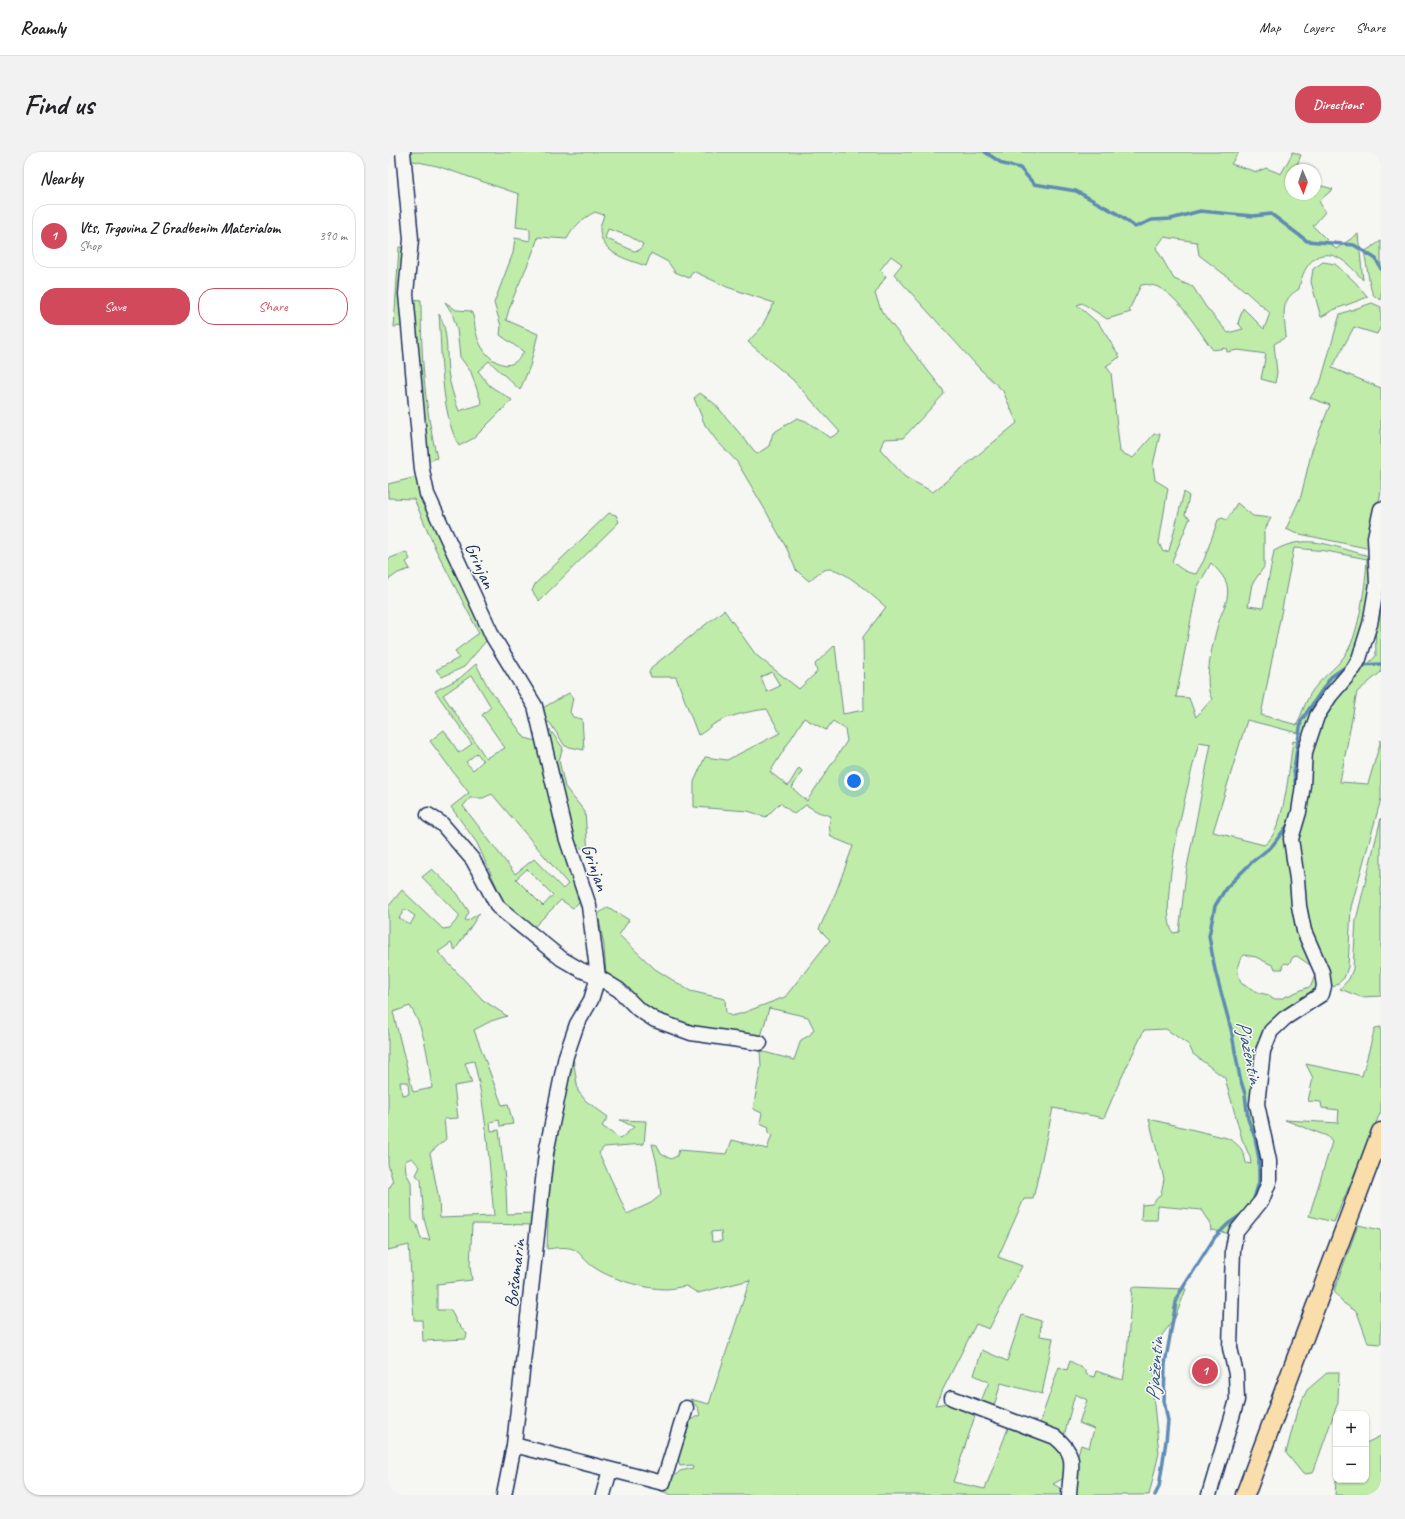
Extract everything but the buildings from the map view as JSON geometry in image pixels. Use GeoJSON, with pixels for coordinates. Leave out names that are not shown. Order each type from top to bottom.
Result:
{"type":"FeatureCollection","features":[{"type":"Feature","properties":{"kind":"main road"},"geometry":{"type":"LineString","coordinates":[[1246,1495],[1381,1132]]}},
{"type":"Feature","properties":{"kind":"street","name":"Grinjan"},"geometry":{"type":"LineString","coordinates":[[403,152],[411,239],[406,294],[422,470],[428,494],[492,638],[535,706],[566,837],[589,906],[598,977],[591,1000],[577,1024],[566,1056]]}},
{"type":"Feature","properties":{"kind":"street"},"geometry":{"type":"LineString","coordinates":[[1209,1495],[1237,1400],[1236,1374],[1230,1348],[1233,1249],[1236,1232],[1262,1200],[1269,1182],[1269,1161],[1257,1104],[1263,1051],[1271,1031],[1285,1018],[1322,994],[1324,986],[1322,972],[1304,931],[1291,839],[1299,812],[1303,785],[1305,752],[1317,716],[1330,696],[1357,663],[1370,624],[1377,584],[1375,537],[1381,509]]}},
{"type":"Feature","properties":{"kind":"street"},"geometry":{"type":"LineString","coordinates":[[428,815],[442,824],[473,860],[498,907],[562,959],[581,970],[598,977],[619,990],[638,1009],[655,1020],[691,1033],[760,1043]]}},
{"type":"Feature","properties":{"kind":"street","name":"Bošamarin"},"geometry":{"type":"LineString","coordinates":[[504,1495],[514,1445],[546,1154],[566,1056]]}},
{"type":"Feature","properties":{"kind":"street"},"geometry":{"type":"LineString","coordinates":[[952,1398],[1055,1437],[1065,1445],[1070,1453],[1072,1464],[1069,1495]]}},
{"type":"Feature","properties":{"kind":"street"},"geometry":{"type":"LineString","coordinates":[[514,1445],[663,1483],[686,1408]]}},
{"type":"Feature","properties":{"kind":"street"},"geometry":{"type":"LineString","coordinates":[[602,1495],[610,1470]]}},
{"type":"Feature","properties":{"kind":"green space"},"geometry":{"type":"Polygon","coordinates":[[[404,152],[1239,152],[1231,164],[1257,172],[1266,168],[1281,174],[1285,167],[1285,200],[1320,200],[1319,201],[1325,212],[1313,226],[1336,249],[1358,234],[1363,280],[1341,259],[1329,255],[1322,255],[1310,262],[1303,275],[1299,289],[1292,294],[1285,304],[1284,316],[1286,337],[1274,344],[1277,373],[1275,383],[1261,379],[1266,354],[1238,350],[1227,352],[1226,348],[1213,350],[1182,307],[1162,289],[1152,285],[1141,285],[1129,310],[1131,312],[1107,319],[1082,303],[1077,305],[1099,324],[1120,357],[1106,366],[1111,373],[1120,452],[1133,458],[1154,434],[1160,434],[1153,465],[1155,480],[1168,488],[1159,543],[1163,552],[1169,551],[1184,492],[1189,496],[1185,515],[1190,518],[1172,561],[1175,564],[1186,571],[1196,574],[1204,560],[1218,520],[1222,518],[1227,520],[1237,503],[1253,516],[1271,518],[1264,531],[1264,567],[1252,584],[1248,606],[1263,608],[1274,551],[1286,545],[1297,542],[1331,545],[1366,555],[1371,559],[1375,581],[1356,655],[1306,735],[1247,720],[1213,832],[1264,845],[1271,838],[1277,827],[1281,813],[1288,781],[1293,741],[1304,743],[1289,836],[1316,965],[1310,965],[1297,956],[1293,957],[1289,964],[1285,963],[1282,966],[1283,969],[1275,969],[1274,966],[1256,957],[1244,955],[1238,965],[1238,973],[1242,984],[1260,993],[1269,995],[1272,999],[1280,999],[1311,986],[1315,975],[1319,974],[1318,991],[1260,1048],[1266,1169],[1261,1194],[1231,1234],[1211,1231],[1210,1222],[1202,1210],[1158,1206],[1157,1220],[1141,1220],[1142,1205],[1152,1204],[1161,1194],[1164,1179],[1149,1119],[1227,1138],[1238,1145],[1244,1154],[1246,1163],[1251,1164],[1250,1157],[1242,1139],[1225,1078],[1193,1054],[1189,1045],[1166,1029],[1144,1030],[1104,1118],[1053,1108],[1033,1199],[1024,1199],[998,1257],[1022,1266],[989,1329],[976,1324],[935,1405],[955,1402],[977,1410],[953,1482],[985,1489],[1010,1423],[1028,1429],[1068,1453],[1066,1477],[1053,1484],[1065,1491],[1065,1495],[672,1495],[651,1487],[680,1471],[693,1468],[692,1465],[680,1466],[678,1459],[679,1444],[684,1430],[688,1423],[700,1415],[698,1408],[690,1399],[709,1404],[750,1280],[698,1293],[686,1286],[658,1289],[622,1281],[606,1274],[592,1266],[574,1249],[547,1249],[549,1188],[568,1064],[572,1051],[578,1091],[586,1101],[608,1117],[602,1126],[620,1139],[634,1127],[620,1120],[646,1121],[644,1144],[604,1147],[599,1153],[627,1214],[651,1203],[661,1195],[657,1164],[652,1144],[657,1145],[661,1154],[671,1159],[677,1156],[679,1150],[727,1154],[732,1140],[767,1149],[772,1135],[768,1133],[769,1127],[760,1123],[762,1113],[753,1109],[761,1066],[760,1051],[794,1060],[801,1040],[810,1035],[814,1029],[808,1017],[769,1008],[761,1037],[706,1032],[660,1019],[606,975],[604,946],[598,914],[608,907],[629,920],[619,935],[655,969],[690,991],[725,999],[726,1013],[731,1016],[740,1014],[785,997],[830,940],[819,929],[836,892],[853,846],[831,837],[829,825],[831,816],[818,812],[806,805],[794,814],[780,803],[766,817],[748,811],[694,807],[694,782],[705,757],[727,760],[780,733],[767,709],[723,719],[698,735],[676,677],[651,677],[649,672],[653,666],[724,610],[756,655],[799,689],[817,672],[815,664],[835,645],[843,714],[864,710],[863,637],[886,607],[844,574],[830,569],[824,570],[809,581],[796,570],[787,549],[737,462],[717,441],[705,425],[694,398],[700,393],[715,404],[757,454],[769,446],[773,433],[797,418],[806,421],[830,438],[840,432],[793,380],[748,342],[761,328],[774,303],[727,287],[693,271],[689,278],[675,272],[668,262],[651,253],[646,266],[615,254],[604,243],[601,236],[600,227],[604,215],[595,212],[586,217],[575,227],[567,239],[538,237],[506,320],[538,334],[530,366],[520,390],[489,361],[478,371],[490,386],[512,400],[474,438],[459,446],[448,416],[445,399],[439,314],[446,335],[447,365],[452,392],[459,411],[482,404],[471,372],[460,357],[457,329],[452,313],[445,302],[456,310],[471,311],[479,342],[488,356],[497,362],[506,365],[512,364],[517,360],[524,352],[500,335],[501,326],[494,303],[513,253],[515,238],[530,241],[530,229],[516,227],[519,194],[437,166],[404,159],[404,152]],[[608,229],[605,238],[634,251],[640,250],[643,244],[629,236],[608,229]],[[1164,237],[1156,248],[1174,279],[1193,287],[1206,307],[1228,333],[1243,329],[1238,323],[1243,308],[1264,329],[1270,313],[1237,284],[1199,255],[1197,242],[1164,237]],[[891,256],[880,270],[886,276],[875,294],[882,312],[943,390],[944,394],[903,438],[884,439],[880,449],[905,477],[933,492],[1017,423],[1003,391],[979,368],[894,274],[902,264],[891,256]],[[1294,548],[1261,715],[1297,725],[1313,690],[1340,662],[1347,652],[1355,633],[1361,607],[1367,559],[1326,551],[1294,548]],[[1211,563],[1197,588],[1176,697],[1189,698],[1196,717],[1212,699],[1209,692],[1208,683],[1210,660],[1217,628],[1228,595],[1227,585],[1224,579],[1211,563]],[[772,672],[761,677],[767,692],[780,686],[772,672]],[[804,718],[770,772],[788,786],[799,768],[802,771],[792,788],[807,801],[847,741],[845,729],[833,721],[826,730],[804,718]],[[1199,742],[1171,869],[1169,918],[1173,933],[1179,932],[1186,873],[1211,744],[1199,742]],[[721,1231],[711,1232],[712,1242],[722,1241],[721,1231]]]}},
{"type":"Feature","properties":{"kind":"green space"},"geometry":{"type":"Polygon","coordinates":[[[1293,152],[1301,155],[1297,164],[1286,164],[1293,152]]]}},
{"type":"Feature","properties":{"kind":"green space"},"geometry":{"type":"Polygon","coordinates":[[[1321,186],[1333,189],[1321,199],[1321,186]]]}},
{"type":"Feature","properties":{"kind":"green space"},"geometry":{"type":"Polygon","coordinates":[[[1381,241],[1381,300],[1374,296],[1372,292],[1364,252],[1381,241]]]}},
{"type":"Feature","properties":{"kind":"green space"},"geometry":{"type":"Polygon","coordinates":[[[399,247],[403,247],[402,326],[394,327],[399,247]]]}},
{"type":"Feature","properties":{"kind":"green space"},"geometry":{"type":"Polygon","coordinates":[[[1323,262],[1335,264],[1354,281],[1368,297],[1333,310],[1321,317],[1311,282],[1313,269],[1323,262]]]}},
{"type":"Feature","properties":{"kind":"green space"},"geometry":{"type":"Polygon","coordinates":[[[410,299],[421,300],[426,399],[437,458],[426,462],[410,299]]]}},
{"type":"Feature","properties":{"kind":"green space"},"geometry":{"type":"Polygon","coordinates":[[[1372,303],[1381,307],[1381,326],[1377,334],[1354,327],[1332,368],[1381,388],[1381,490],[1371,549],[1295,533],[1286,529],[1301,496],[1312,450],[1330,405],[1310,398],[1321,381],[1340,314],[1372,303]]]}},
{"type":"Feature","properties":{"kind":"green space"},"geometry":{"type":"Polygon","coordinates":[[[417,477],[486,641],[464,667],[442,677],[436,670],[459,658],[455,651],[479,633],[436,550],[414,499],[388,498],[388,484],[417,477]]]}},
{"type":"Feature","properties":{"kind":"green space"},"geometry":{"type":"Polygon","coordinates":[[[609,513],[616,515],[619,522],[539,601],[532,591],[535,584],[609,513]]]}},
{"type":"Feature","properties":{"kind":"green space"},"geometry":{"type":"Polygon","coordinates":[[[1381,523],[1381,672],[1357,692],[1340,782],[1368,784],[1381,740],[1381,799],[1351,907],[1348,967],[1344,978],[1334,987],[1330,983],[1312,940],[1295,849],[1307,768],[1319,720],[1352,679],[1376,656],[1375,614],[1381,523]]]}},
{"type":"Feature","properties":{"kind":"green space"},"geometry":{"type":"Polygon","coordinates":[[[406,552],[410,559],[406,562],[410,569],[398,573],[388,580],[388,559],[406,552]]]}},
{"type":"Feature","properties":{"kind":"green space"},"geometry":{"type":"Polygon","coordinates":[[[476,664],[488,687],[525,738],[540,742],[583,898],[573,908],[561,900],[532,929],[505,905],[477,843],[451,807],[469,793],[430,741],[444,730],[459,753],[472,744],[435,691],[460,678],[476,664]],[[472,675],[443,695],[486,758],[505,748],[482,715],[491,707],[472,675]],[[477,753],[466,762],[473,770],[483,761],[477,753]],[[492,794],[483,798],[470,798],[463,806],[515,874],[534,859],[563,889],[568,884],[492,794]],[[527,869],[516,879],[543,906],[553,895],[527,869]]]}},
{"type":"Feature","properties":{"kind":"green space"},"geometry":{"type":"Polygon","coordinates":[[[569,693],[573,698],[570,712],[573,717],[582,719],[584,750],[565,746],[550,723],[543,719],[541,709],[569,693]]]}},
{"type":"Feature","properties":{"kind":"green space"},"geometry":{"type":"Polygon","coordinates":[[[545,728],[550,730],[563,748],[559,760],[565,787],[585,812],[588,853],[574,842],[545,728]]]}},
{"type":"Feature","properties":{"kind":"green space"},"geometry":{"type":"Polygon","coordinates":[[[1381,818],[1381,996],[1361,997],[1340,989],[1349,979],[1353,969],[1356,920],[1381,818]]]}},
{"type":"Feature","properties":{"kind":"green space"},"geometry":{"type":"Polygon","coordinates":[[[432,869],[457,893],[469,912],[465,920],[467,921],[480,913],[455,950],[451,943],[438,952],[483,1000],[507,1016],[491,1021],[474,1030],[502,1105],[508,1104],[513,1124],[500,1126],[499,1120],[490,1122],[491,1131],[499,1130],[506,1188],[507,1214],[533,1213],[539,1225],[472,1224],[470,1266],[472,1280],[437,1284],[437,1310],[451,1310],[457,1323],[467,1333],[466,1339],[423,1341],[422,1320],[414,1320],[409,1245],[388,1250],[388,1190],[393,1182],[388,1164],[388,907],[402,890],[443,929],[450,928],[460,916],[422,877],[432,869]],[[405,909],[399,918],[410,925],[415,916],[405,909]],[[410,1006],[393,1012],[413,1092],[432,1088],[426,1046],[420,1026],[410,1006]],[[474,1061],[465,1063],[472,1083],[454,1086],[458,1118],[444,1119],[446,1139],[430,1153],[439,1200],[440,1218],[494,1216],[485,1119],[474,1061]],[[400,1082],[402,1095],[409,1094],[408,1082],[400,1082]],[[412,1158],[405,1161],[406,1173],[411,1182],[412,1220],[417,1225],[421,1239],[430,1240],[424,1219],[421,1180],[416,1175],[420,1167],[412,1158]]]}},
{"type":"Feature","properties":{"kind":"green space"},"geometry":{"type":"Polygon","coordinates":[[[1381,1027],[1381,1111],[1334,1222],[1309,1216],[1332,1142],[1327,1136],[1285,1120],[1338,1123],[1339,1110],[1322,1108],[1321,1102],[1308,1101],[1313,1078],[1306,1064],[1362,1076],[1375,1028],[1381,1027]]]}},
{"type":"Feature","properties":{"kind":"green space"},"geometry":{"type":"Polygon","coordinates":[[[1358,1225],[1381,1230],[1381,1344],[1368,1343],[1357,1312],[1342,1302],[1334,1291],[1358,1225]]]}},
{"type":"Feature","properties":{"kind":"green space"},"geometry":{"type":"Polygon","coordinates":[[[1132,1287],[1186,1289],[1175,1318],[1159,1339],[1153,1395],[1159,1453],[1149,1495],[1073,1495],[1072,1453],[1078,1454],[1081,1445],[1089,1448],[1094,1429],[1079,1423],[1087,1400],[1075,1394],[1064,1436],[1039,1427],[1041,1419],[1059,1367],[1067,1370],[1070,1361],[1084,1369],[1087,1375],[1094,1377],[1096,1371],[1123,1380],[1128,1346],[1132,1287]]]}},
{"type":"Feature","properties":{"kind":"green space"},"geometry":{"type":"Polygon","coordinates":[[[1022,1315],[1041,1321],[1040,1336],[1053,1338],[1042,1394],[1001,1383],[993,1409],[980,1403],[989,1382],[974,1375],[982,1350],[1007,1361],[1022,1315]]]}},
{"type":"Feature","properties":{"kind":"green space"},"geometry":{"type":"Polygon","coordinates":[[[1328,1372],[1339,1372],[1338,1402],[1335,1411],[1333,1411],[1333,1416],[1313,1473],[1303,1474],[1286,1453],[1297,1411],[1307,1390],[1328,1372]]]}},
{"type":"Feature","properties":{"kind":"green space"},"geometry":{"type":"Polygon","coordinates":[[[1381,1436],[1381,1495],[1335,1495],[1336,1483],[1369,1483],[1369,1442],[1381,1436]]]}},
{"type":"Feature","properties":{"kind":"waterway"},"geometry":{"type":"LineString","coordinates":[[985,152],[1003,164],[1020,168],[1034,184],[1076,191],[1116,213],[1135,227],[1152,220],[1171,219],[1200,211],[1253,216],[1271,214],[1307,241],[1354,245],[1376,259],[1381,269]]}},
{"type":"Feature","properties":{"kind":"waterway","name":"Pjažentin"},"geometry":{"type":"LineString","coordinates":[[1360,665],[1381,664]]}},
{"type":"Feature","properties":{"kind":"waterway","name":"Pjažentin"},"geometry":{"type":"LineString","coordinates":[[1296,791],[1294,769],[1301,721],[1331,677],[1348,665]]}},
{"type":"Feature","properties":{"kind":"waterway","name":"Pjažentin"},"geometry":{"type":"LineString","coordinates":[[1253,1202],[1259,1182],[1259,1159],[1255,1138],[1248,1119],[1245,1094],[1240,1078],[1231,1029],[1215,970],[1209,936],[1215,906],[1226,888],[1252,862],[1272,846],[1290,822]]}},
{"type":"Feature","properties":{"kind":"waterway","name":"Pjažentin"},"geometry":{"type":"LineString","coordinates":[[1155,1495],[1159,1487],[1166,1441],[1168,1421],[1164,1401],[1165,1364],[1177,1297],[1215,1237],[1228,1224],[1244,1213]]}},
{"type":"Feature","properties":{"kind":"place","name":"Vts, Trgovina Z Gradbenim Materialom"},"geometry":{"type":"Point","coordinates":[1205,1371]}}]}
